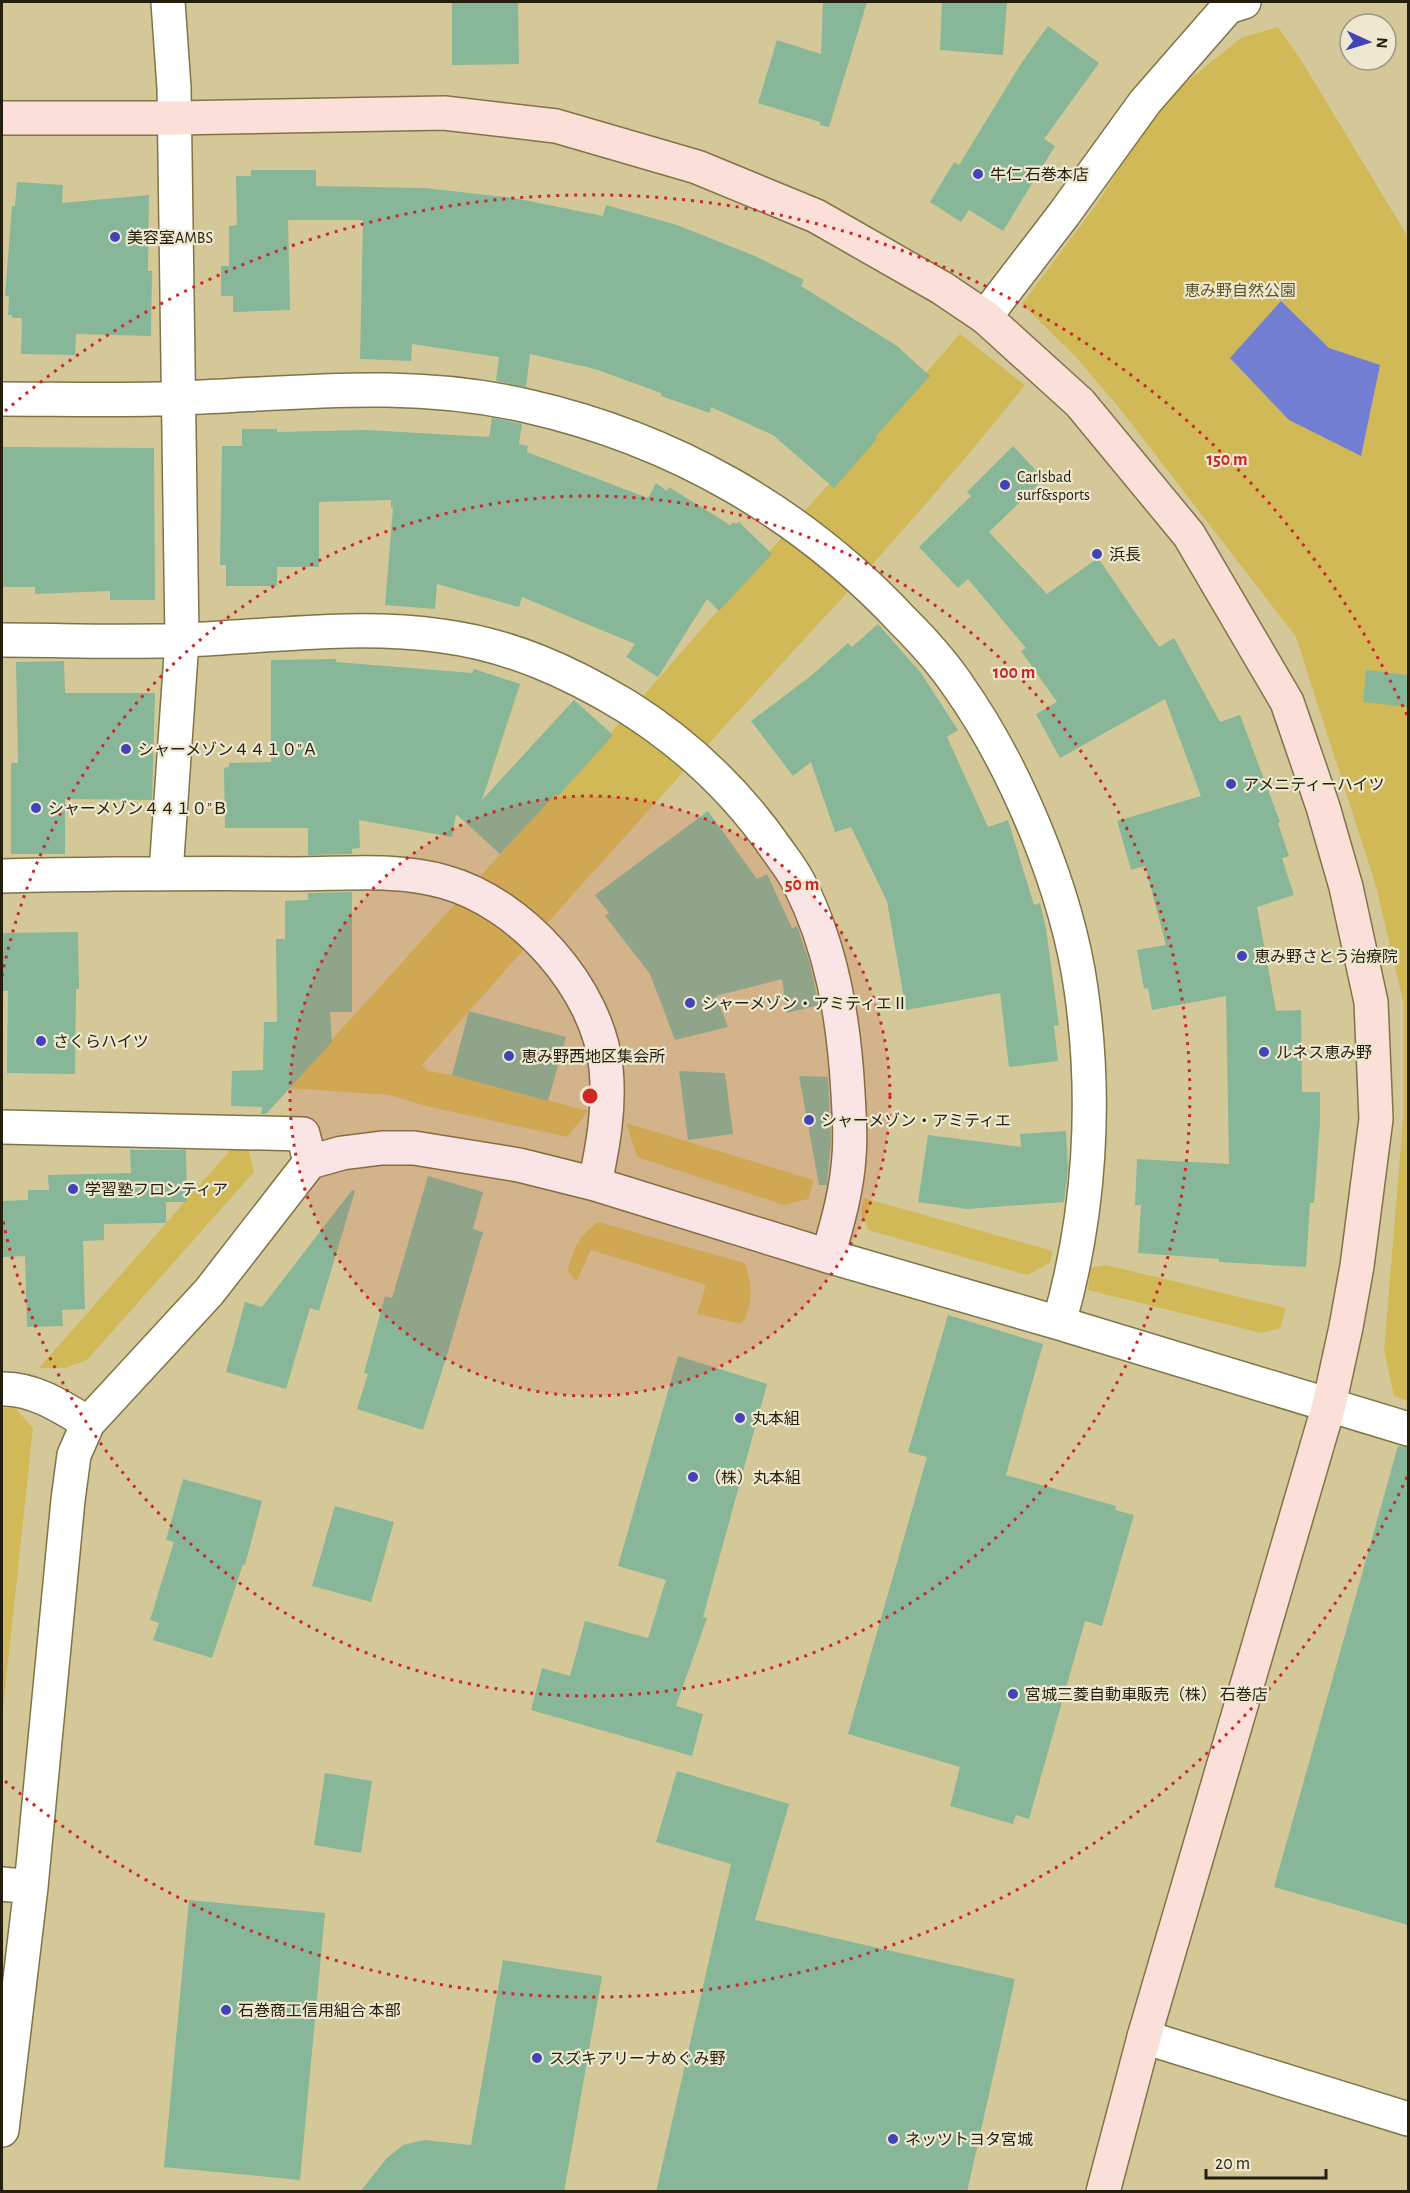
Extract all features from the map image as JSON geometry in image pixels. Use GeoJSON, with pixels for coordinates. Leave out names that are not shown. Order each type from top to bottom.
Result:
{"type":"FeatureCollection","features":[{"type":"Feature","properties":{"kind":"street"},"geometry":{"type":"LineString","coordinates":[[166,873],[182,640],[174,88],[168,2]]}},
{"type":"Feature","properties":{"kind":"street"},"geometry":{"type":"LineString","coordinates":[[985,317],[1146,102],[1232,4]]}},
{"type":"Feature","properties":{"kind":"street"},"geometry":{"type":"LineString","coordinates":[[2,118],[174,118],[444,113],[556,126],[697,167],[816,216],[942,288],[985,317],[1080,403],[1189,535],[1287,702],[1323,807],[1346,887],[1371,1002],[1376,1119],[1355,1276],[1329,1406],[1144,2037],[1103,2192]]}},
{"type":"Feature","properties":{"kind":"street"},"geometry":{"type":"LineString","coordinates":[[2,399],[178,399],[365,388],[432,391],[527,406],[588,422],[703,467],[744,490],[827,549],[879,594],[918,636],[958,685],[987,731],[1015,782],[1036,833],[1069,934],[1080,984],[1087,1038],[1088,1156],[1081,1220],[1068,1294],[1059,1323]]}},
{"type":"Feature","properties":{"kind":"street"},"geometry":{"type":"LineString","coordinates":[[2,640],[182,640],[367,630],[444,636],[502,648],[568,673],[663,730],[728,790],[766,833],[798,880],[816,921],[831,966],[846,1056],[849,1155],[844,1197],[828,1256]]}},
{"type":"Feature","properties":{"kind":"street"},"geometry":{"type":"LineString","coordinates":[[2,876],[166,873],[415,876],[461,888],[484,899],[514,919],[543,945],[569,976],[580,992],[599,1038],[606,1066],[608,1102],[604,1142],[595,1184]]}},
{"type":"Feature","properties":{"kind":"street"},"geometry":{"type":"LineString","coordinates":[[2,1127],[303,1134],[310,1162]]}},
{"type":"Feature","properties":{"kind":"street"},"geometry":{"type":"LineString","coordinates":[[2,2130],[16,1885],[74,1455],[88,1423],[209,1292],[310,1162],[342,1153],[382,1148],[414,1148],[519,1165],[595,1184],[1408,1429]]}},
{"type":"Feature","properties":{"kind":"street"},"geometry":{"type":"LineString","coordinates":[[2,1389],[19,1388],[57,1404],[88,1423]]}},
{"type":"Feature","properties":{"kind":"street"},"geometry":{"type":"LineString","coordinates":[[1144,2037],[1408,2119]]}},
{"type":"Feature","properties":{"kind":"green space","name":"恵み野自然公園"},"geometry":{"type":"Polygon","coordinates":[[[1278,27],[1301,60],[1408,237],[1408,1401],[1394,1396],[1384,1350],[1403,1120],[1403,1001],[1376,886],[1296,637],[1121,410],[1076,357],[1022,304],[1096,205],[1144,130],[1184,84],[1241,38],[1278,27]]]}},
{"type":"Feature","properties":{"kind":"green space"},"geometry":{"type":"Polygon","coordinates":[[[960,334],[1025,385],[882,554],[615,847],[422,1065],[428,1071],[452,1075],[588,1111],[567,1137],[426,1106],[389,1095],[288,1088],[622,720],[960,334]]]}},
{"type":"Feature","properties":{"kind":"green space"},"geometry":{"type":"Polygon","coordinates":[[[626,1123],[814,1180],[808,1199],[784,1205],[637,1157],[626,1123]]]}},
{"type":"Feature","properties":{"kind":"green space"},"geometry":{"type":"Polygon","coordinates":[[[233,1147],[248,1147],[254,1172],[87,1360],[65,1368],[39,1368],[233,1147]]]}},
{"type":"Feature","properties":{"kind":"green space"},"geometry":{"type":"Polygon","coordinates":[[[864,1198],[1053,1251],[1050,1263],[1027,1275],[868,1230],[861,1212],[864,1198]]]}},
{"type":"Feature","properties":{"kind":"green space"},"geometry":{"type":"Polygon","coordinates":[[[598,1222],[745,1263],[751,1294],[749,1309],[741,1324],[697,1314],[706,1285],[591,1250],[576,1282],[568,1270],[573,1254],[582,1237],[598,1222]]]}},
{"type":"Feature","properties":{"kind":"green space"},"geometry":{"type":"Polygon","coordinates":[[[1106,1265],[1286,1308],[1280,1328],[1261,1333],[1088,1290],[1090,1268],[1106,1265]]]}},
{"type":"Feature","properties":{"kind":"green space"},"geometry":{"type":"Polygon","coordinates":[[[2,1408],[15,1408],[33,1428],[2,1718],[2,1408]]]}},
{"type":"Feature","properties":{"kind":"water"},"geometry":{"type":"Polygon","coordinates":[[[1281,301],[1329,348],[1380,365],[1361,456],[1289,420],[1230,358],[1281,301]]]}},
{"type":"Feature","properties":{"kind":"building"},"geometry":{"type":"Polygon","coordinates":[[[452,2],[518,2],[519,64],[452,65],[452,2]]]}},
{"type":"Feature","properties":{"kind":"building"},"geometry":{"type":"Polygon","coordinates":[[[823,2],[867,2],[829,127],[820,125],[820,122],[758,103],[777,40],[821,54],[823,2]]]}},
{"type":"Feature","properties":{"kind":"building"},"geometry":{"type":"Polygon","coordinates":[[[942,2],[1007,2],[1003,55],[940,50],[942,2]]]}},
{"type":"Feature","properties":{"kind":"building"},"geometry":{"type":"Polygon","coordinates":[[[1048,26],[1099,63],[1044,139],[1055,146],[1003,231],[969,210],[961,222],[930,202],[954,162],[959,165],[1022,62],[1048,26]]]}},
{"type":"Feature","properties":{"kind":"building"},"geometry":{"type":"Polygon","coordinates":[[[251,170],[316,170],[316,186],[424,188],[514,198],[603,216],[606,205],[677,225],[755,256],[804,280],[801,286],[897,346],[930,376],[875,437],[877,439],[834,488],[773,435],[711,407],[710,413],[595,369],[530,354],[526,387],[496,381],[499,357],[412,344],[411,361],[360,359],[363,220],[288,220],[290,310],[233,312],[233,296],[221,296],[221,266],[229,266],[229,226],[237,225],[236,176],[251,176],[251,170]]]}},
{"type":"Feature","properties":{"kind":"building"},"geometry":{"type":"Polygon","coordinates":[[[17,182],[63,185],[62,203],[149,195],[148,271],[152,271],[151,336],[76,334],[75,355],[21,354],[22,318],[12,318],[12,315],[8,315],[9,296],[5,296],[12,206],[15,206],[17,182]]]}},
{"type":"Feature","properties":{"kind":"building"},"geometry":{"type":"Polygon","coordinates":[[[492,418],[522,424],[519,444],[528,446],[527,452],[648,498],[656,483],[667,491],[669,487],[730,525],[733,522],[736,524],[739,522],[772,554],[719,611],[707,599],[658,677],[626,657],[635,644],[522,597],[519,607],[437,584],[435,609],[385,605],[393,508],[391,508],[391,500],[319,502],[319,567],[277,567],[277,586],[226,586],[226,565],[220,565],[222,446],[242,446],[242,429],[277,429],[277,432],[367,430],[489,437],[492,418]]]}},
{"type":"Feature","properties":{"kind":"building"},"geometry":{"type":"Polygon","coordinates":[[[1013,446],[1044,479],[989,532],[1047,594],[1098,558],[1159,647],[1174,638],[1220,722],[1240,715],[1280,822],[1278,823],[1289,856],[1282,858],[1294,895],[1257,907],[1276,1011],[1301,1010],[1302,1092],[1320,1092],[1314,1203],[1310,1203],[1306,1267],[1219,1262],[1219,1259],[1138,1253],[1141,1205],[1135,1205],[1137,1159],[1229,1164],[1226,996],[1152,1010],[1148,988],[1144,989],[1137,950],[1166,945],[1145,866],[1131,870],[1117,821],[1201,796],[1165,699],[1060,758],[1036,714],[1057,702],[1021,651],[1026,648],[968,579],[958,588],[919,547],[971,496],[967,492],[1013,446]]]}},
{"type":"Feature","properties":{"kind":"building"},"geometry":{"type":"Polygon","coordinates":[[[2,447],[154,448],[155,600],[110,600],[110,591],[35,594],[35,587],[2,587],[2,447]]]}},
{"type":"Feature","properties":{"kind":"building"},"geometry":{"type":"Polygon","coordinates":[[[878,624],[921,673],[958,730],[947,737],[988,827],[1008,820],[1034,905],[1040,903],[1046,929],[1059,1025],[1054,1026],[1058,1061],[1009,1067],[1000,993],[906,1010],[887,901],[851,827],[835,832],[811,762],[793,776],[751,721],[812,675],[848,643],[852,647],[878,624]]]}},
{"type":"Feature","properties":{"kind":"building"},"geometry":{"type":"Polygon","coordinates":[[[336,659],[336,662],[472,673],[474,669],[520,684],[482,800],[574,700],[613,735],[558,796],[556,794],[500,854],[456,814],[452,837],[359,820],[360,848],[352,849],[352,854],[308,855],[308,828],[225,828],[224,768],[229,767],[229,763],[271,762],[271,660],[336,659]]]}},
{"type":"Feature","properties":{"kind":"building"},"geometry":{"type":"Polygon","coordinates":[[[64,661],[65,693],[155,693],[152,800],[65,799],[65,854],[11,854],[11,763],[18,763],[16,662],[64,661]]]}},
{"type":"Feature","properties":{"kind":"building"},"geometry":{"type":"Polygon","coordinates":[[[1366,670],[1408,675],[1408,707],[1363,702],[1366,670]]]}},
{"type":"Feature","properties":{"kind":"building"},"geometry":{"type":"Polygon","coordinates":[[[708,811],[757,879],[767,874],[792,928],[797,926],[810,964],[819,1005],[787,1013],[782,979],[716,996],[728,1027],[675,1040],[650,974],[605,916],[609,913],[595,895],[708,811]]]}},
{"type":"Feature","properties":{"kind":"building"},"geometry":{"type":"Polygon","coordinates":[[[352,892],[352,1012],[330,1012],[332,1042],[266,1114],[261,1114],[262,1107],[231,1106],[232,1071],[263,1070],[264,1022],[277,1022],[276,939],[285,939],[285,901],[308,900],[308,893],[352,892]]]}},
{"type":"Feature","properties":{"kind":"building"},"geometry":{"type":"Polygon","coordinates":[[[78,932],[79,989],[76,989],[75,1074],[7,1073],[8,991],[2,991],[2,933],[78,932]]]}},
{"type":"Feature","properties":{"kind":"building","name":"恵み野西地区集会所"},"geometry":{"type":"Polygon","coordinates":[[[469,1011],[566,1037],[548,1101],[452,1075],[469,1011]]]}},
{"type":"Feature","properties":{"kind":"building"},"geometry":{"type":"Polygon","coordinates":[[[679,1071],[725,1073],[733,1134],[688,1140],[679,1071]]]}},
{"type":"Feature","properties":{"kind":"building"},"geometry":{"type":"Polygon","coordinates":[[[799,1076],[828,1077],[831,1140],[827,1185],[819,1185],[799,1076]]]}},
{"type":"Feature","properties":{"kind":"building"},"geometry":{"type":"Polygon","coordinates":[[[1066,1131],[1068,1168],[1064,1202],[967,1209],[918,1202],[928,1135],[1021,1147],[1020,1134],[1066,1131]]]}},
{"type":"Feature","properties":{"kind":"building"},"geometry":{"type":"Polygon","coordinates":[[[130,1150],[186,1150],[187,1202],[166,1202],[166,1223],[104,1224],[104,1240],[83,1241],[85,1309],[62,1310],[63,1326],[27,1327],[25,1256],[2,1257],[2,1201],[28,1200],[28,1190],[49,1190],[48,1175],[131,1173],[130,1150]]]}},
{"type":"Feature","properties":{"kind":"building"},"geometry":{"type":"Polygon","coordinates":[[[428,1176],[483,1192],[473,1229],[483,1232],[423,1430],[357,1409],[368,1374],[364,1373],[385,1296],[392,1298],[428,1176]]]}},
{"type":"Feature","properties":{"kind":"building"},"geometry":{"type":"Polygon","coordinates":[[[352,1190],[355,1191],[319,1311],[310,1308],[286,1389],[226,1372],[245,1302],[262,1307],[352,1190]]]}},
{"type":"Feature","properties":{"kind":"building"},"geometry":{"type":"Polygon","coordinates":[[[948,1315],[1043,1344],[1006,1475],[1116,1506],[1115,1510],[1134,1515],[1102,1626],[1085,1621],[1029,1819],[1016,1815],[1013,1824],[950,1806],[960,1767],[848,1734],[927,1457],[908,1452],[948,1315]]]}},
{"type":"Feature","properties":{"kind":"building"},"geometry":{"type":"Polygon","coordinates":[[[678,1356],[767,1384],[703,1617],[707,1618],[676,1706],[703,1714],[692,1756],[531,1710],[542,1668],[570,1676],[585,1621],[648,1638],[666,1580],[618,1566],[678,1356]]]}},
{"type":"Feature","properties":{"kind":"building"},"geometry":{"type":"Polygon","coordinates":[[[1398,1446],[1408,1447],[1408,1925],[1274,1887],[1398,1446]]]}},
{"type":"Feature","properties":{"kind":"building"},"geometry":{"type":"Polygon","coordinates":[[[183,1479],[262,1501],[245,1565],[243,1564],[212,1658],[153,1640],[159,1623],[150,1620],[174,1542],[166,1540],[183,1479]]]}},
{"type":"Feature","properties":{"kind":"building"},"geometry":{"type":"Polygon","coordinates":[[[335,1506],[394,1522],[371,1602],[312,1586],[335,1506]]]}},
{"type":"Feature","properties":{"kind":"building"},"geometry":{"type":"Polygon","coordinates":[[[677,1771],[789,1804],[755,1920],[1015,1979],[967,2192],[656,2192],[731,1864],[656,1842],[677,1771]]]}},
{"type":"Feature","properties":{"kind":"building"},"geometry":{"type":"Polygon","coordinates":[[[325,1773],[372,1781],[361,1853],[314,1845],[325,1773]]]}},
{"type":"Feature","properties":{"kind":"building"},"geometry":{"type":"Polygon","coordinates":[[[189,1900],[325,1913],[300,2180],[164,2167],[189,1900]]]}},
{"type":"Feature","properties":{"kind":"building","name":"スズキアリーナめぐみ野"},"geometry":{"type":"Polygon","coordinates":[[[503,1960],[602,1976],[564,2192],[360,2192],[386,2159],[403,2145],[424,2140],[471,2145],[503,1960]]]}},
{"type":"Feature","properties":{"kind":"place","name":"牛仁 石巻本店"},"geometry":{"type":"Point","coordinates":[978,174]}},
{"type":"Feature","properties":{"kind":"place","name":"美容室AMBS"},"geometry":{"type":"Point","coordinates":[115,237]}},
{"type":"Feature","properties":{"kind":"place","name":"Carlsbad surf&sports"},"geometry":{"type":"Point","coordinates":[1005,485]}},
{"type":"Feature","properties":{"kind":"place","name":"浜長"},"geometry":{"type":"Point","coordinates":[1097,554]}},
{"type":"Feature","properties":{"kind":"place","name":"シャーメゾン４４１０”Ａ"},"geometry":{"type":"Point","coordinates":[126,749]}},
{"type":"Feature","properties":{"kind":"place","name":"アメニティーハイツ"},"geometry":{"type":"Point","coordinates":[1231,784]}},
{"type":"Feature","properties":{"kind":"place","name":"シャーメゾン４４１０”Ｂ"},"geometry":{"type":"Point","coordinates":[36,808]}},
{"type":"Feature","properties":{"kind":"place","name":"恵み野さとう治療院"},"geometry":{"type":"Point","coordinates":[1242,956]}},
{"type":"Feature","properties":{"kind":"place","name":"シャーメゾン・アミティエⅡ"},"geometry":{"type":"Point","coordinates":[690,1003]}},
{"type":"Feature","properties":{"kind":"place","name":"さくらハイツ"},"geometry":{"type":"Point","coordinates":[41,1041]}},
{"type":"Feature","properties":{"kind":"place","name":"ルネス恵み野"},"geometry":{"type":"Point","coordinates":[1264,1052]}},
{"type":"Feature","properties":{"kind":"place","name":"恵み野西地区集会所"},"geometry":{"type":"Point","coordinates":[509,1056]}},
{"type":"Feature","properties":{"kind":"place","name":"シャーメゾン・アミティエ"},"geometry":{"type":"Point","coordinates":[809,1120]}},
{"type":"Feature","properties":{"kind":"place","name":"学習塾フロンティア"},"geometry":{"type":"Point","coordinates":[73,1189]}},
{"type":"Feature","properties":{"kind":"place","name":"丸本組"},"geometry":{"type":"Point","coordinates":[740,1418]}},
{"type":"Feature","properties":{"kind":"place","name":"（株）丸本組"},"geometry":{"type":"Point","coordinates":[693,1477]}},
{"type":"Feature","properties":{"kind":"place","name":"宮城三菱自動車販売（株） 石巻店"},"geometry":{"type":"Point","coordinates":[1013,1694]}},
{"type":"Feature","properties":{"kind":"place","name":"石巻商工信用組合 本部"},"geometry":{"type":"Point","coordinates":[226,2010]}},
{"type":"Feature","properties":{"kind":"place","name":"スズキアリーナめぐみ野"},"geometry":{"type":"Point","coordinates":[537,2058]}},
{"type":"Feature","properties":{"kind":"place","name":"ネッツトヨタ宮城"},"geometry":{"type":"Point","coordinates":[893,2139]}}]}
